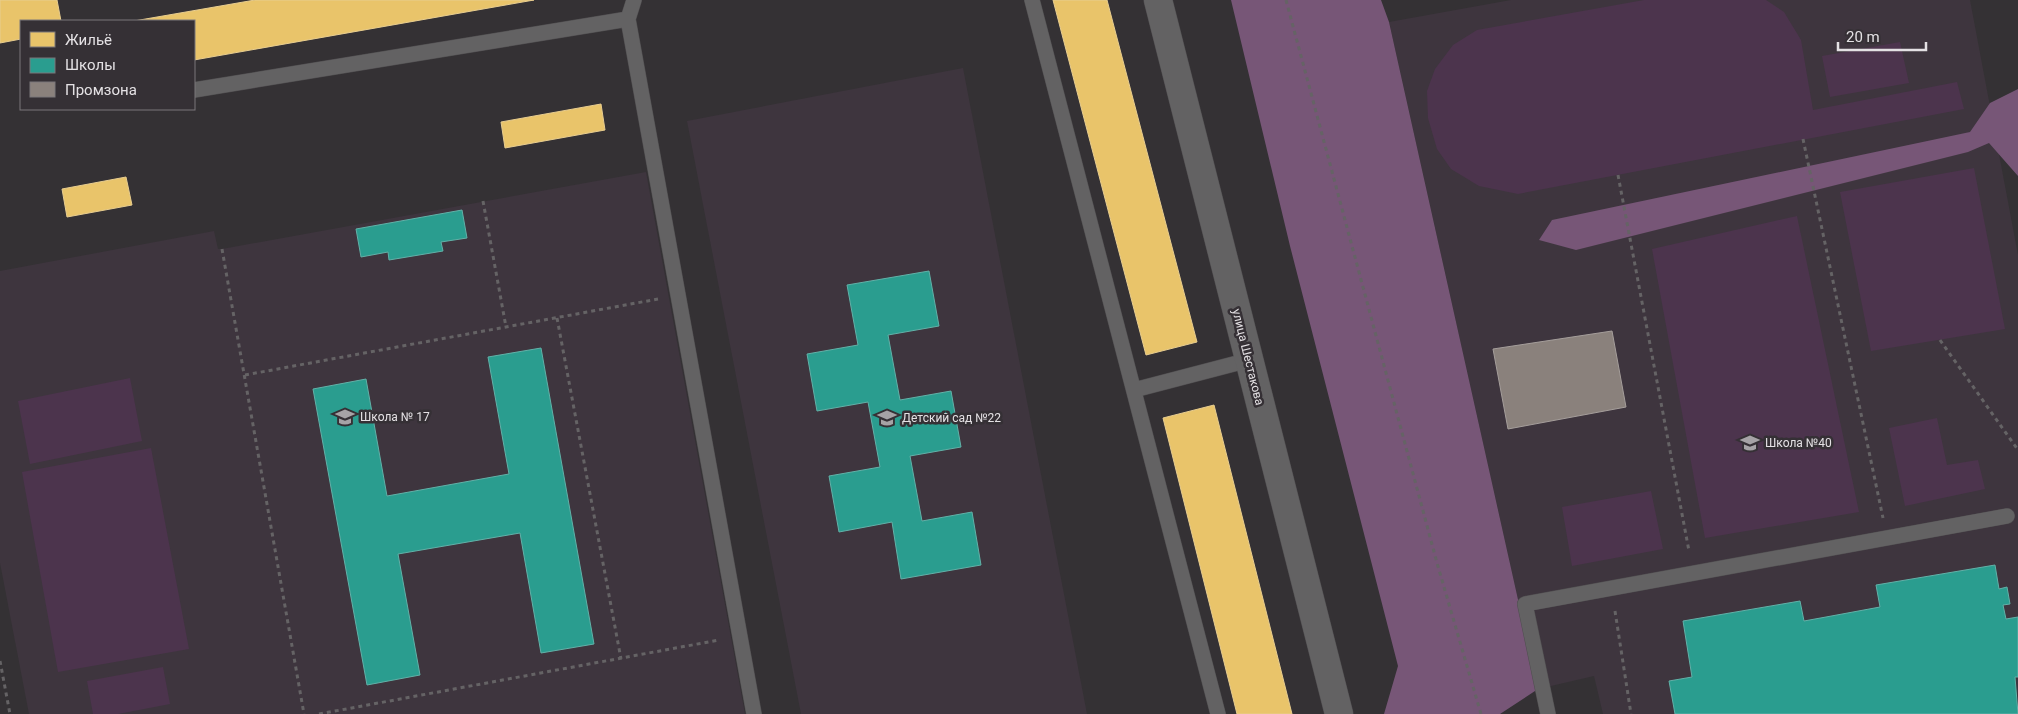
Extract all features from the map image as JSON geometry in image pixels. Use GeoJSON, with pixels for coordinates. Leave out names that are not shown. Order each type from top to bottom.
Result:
{"type":"FeatureCollection","features":[{"type":"Feature","properties":{"kind":"street","name":"улица Шестакова"},"geometry":{"type":"LineString","coordinates":[[1158,0],[1339,714]]}},
{"type":"Feature","properties":{"kind":"lane"},"geometry":{"type":"LineString","coordinates":[[634,0],[628,19],[754,714]]}},
{"type":"Feature","properties":{"kind":"lane"},"geometry":{"type":"LineString","coordinates":[[1032,0],[1218,714]]}},
{"type":"Feature","properties":{"kind":"lane"},"geometry":{"type":"LineString","coordinates":[[195,90],[628,19]]}},
{"type":"Feature","properties":{"kind":"lane"},"geometry":{"type":"LineString","coordinates":[[1134,390],[1249,360]]}},
{"type":"Feature","properties":{"kind":"lane"},"geometry":{"type":"LineString","coordinates":[[1548,714],[1525,604],[2007,516]]}},
{"type":"Feature","properties":{"kind":"path"},"geometry":{"type":"LineString","coordinates":[[1286,0],[1434,553],[1481,714]]}},
{"type":"Feature","properties":{"kind":"path"},"geometry":{"type":"LineString","coordinates":[[1803,139],[1887,538]]}},
{"type":"Feature","properties":{"kind":"path"},"geometry":{"type":"LineString","coordinates":[[1618,175],[1694,573]]}},
{"type":"Feature","properties":{"kind":"path"},"geometry":{"type":"LineString","coordinates":[[483,201],[506,327]]}},
{"type":"Feature","properties":{"kind":"path"},"geometry":{"type":"LineString","coordinates":[[222,249],[304,714]]}},
{"type":"Feature","properties":{"kind":"path"},"geometry":{"type":"LineString","coordinates":[[245,375],[678,295]]}},
{"type":"Feature","properties":{"kind":"path"},"geometry":{"type":"LineString","coordinates":[[556,318],[621,659]]}},
{"type":"Feature","properties":{"kind":"path"},"geometry":{"type":"LineString","coordinates":[[1940,340],[2018,450]]}},
{"type":"Feature","properties":{"kind":"path"},"geometry":{"type":"LineString","coordinates":[[1612,588],[1631,714]]}},
{"type":"Feature","properties":{"kind":"path"},"geometry":{"type":"LineString","coordinates":[[319,714],[740,636]]}},
{"type":"Feature","properties":{"kind":"path"},"geometry":{"type":"LineString","coordinates":[[0,661],[10,714]]}},
{"type":"Feature","properties":{"kind":"shaded area"},"geometry":{"type":"Polygon","coordinates":[[[1231,0],[1381,0],[1389,22],[1538,689],[1500,714],[1384,714],[1398,666],[1290,246],[1231,0]]]}},
{"type":"Feature","properties":{"kind":"shaded area","name":"Школа №40"},"geometry":{"type":"Polygon","coordinates":[[[1511,0],[1970,0],[2018,255],[2018,714],[1603,714],[1594,676],[1538,689],[1389,22],[1511,0]]]}},
{"type":"Feature","properties":{"kind":"shaded area"},"geometry":{"type":"Polygon","coordinates":[[[1644,0],[1766,0],[1784,12],[1801,40],[1813,110],[1957,82],[1964,109],[1518,194],[1479,186],[1451,169],[1437,149],[1428,118],[1427,91],[1435,69],[1453,45],[1477,30],[1644,0]]]}},
{"type":"Feature","properties":{"kind":"shaded area"},"geometry":{"type":"Polygon","coordinates":[[[1900,42],[1909,83],[1830,97],[1822,56],[1900,42]]]}},
{"type":"Feature","properties":{"kind":"shaded area","name":"Детский сад №22"},"geometry":{"type":"Polygon","coordinates":[[[963,68],[1087,714],[801,714],[687,121],[963,68]]]}},
{"type":"Feature","properties":{"kind":"shaded area"},"geometry":{"type":"Polygon","coordinates":[[[2018,89],[2018,176],[1989,143],[1968,152],[1576,250],[1539,240],[1552,220],[1970,132],[1990,103],[2018,89]]]}},
{"type":"Feature","properties":{"kind":"shaded area"},"geometry":{"type":"Polygon","coordinates":[[[1974,168],[2005,329],[1871,351],[1840,192],[1974,168]]]}},
{"type":"Feature","properties":{"kind":"shaded area","name":"Школа № 17"},"geometry":{"type":"Polygon","coordinates":[[[646,172],[745,714],[29,714],[0,563],[0,271],[214,231],[218,249],[222,249],[646,172]]]}},
{"type":"Feature","properties":{"kind":"shaded area"},"geometry":{"type":"Polygon","coordinates":[[[1797,216],[1859,512],[1705,538],[1652,249],[1797,216]]]}},
{"type":"Feature","properties":{"kind":"shaded area"},"geometry":{"type":"Polygon","coordinates":[[[130,378],[142,441],[30,464],[18,401],[130,378]]]}},
{"type":"Feature","properties":{"kind":"shaded area"},"geometry":{"type":"Polygon","coordinates":[[[1937,418],[1947,465],[1978,460],[1985,489],[1905,506],[1889,428],[1937,418]]]}},
{"type":"Feature","properties":{"kind":"shaded area"},"geometry":{"type":"Polygon","coordinates":[[[151,448],[189,649],[58,672],[22,472],[151,448]]]}},
{"type":"Feature","properties":{"kind":"shaded area"},"geometry":{"type":"Polygon","coordinates":[[[1651,491],[1663,549],[1572,566],[1562,507],[1651,491]]]}},
{"type":"Feature","properties":{"kind":"shaded area"},"geometry":{"type":"Polygon","coordinates":[[[163,667],[170,704],[118,714],[93,714],[87,681],[163,667]]]}},
{"type":"Feature","properties":{"kind":"building: Жильё"},"geometry":{"type":"Polygon","coordinates":[[[0,0],[57,0],[61,20],[20,20],[20,39],[0,43],[0,0]]]}},
{"type":"Feature","properties":{"kind":"building: Жильё"},"geometry":{"type":"Polygon","coordinates":[[[255,0],[534,0],[195,60],[195,20],[140,20],[255,0]]]}},
{"type":"Feature","properties":{"kind":"building: Жильё"},"geometry":{"type":"Polygon","coordinates":[[[1053,0],[1107,0],[1197,342],[1146,355],[1053,0]]]}},
{"type":"Feature","properties":{"kind":"building: Жильё"},"geometry":{"type":"Polygon","coordinates":[[[601,104],[605,130],[505,148],[501,122],[601,104]]]}},
{"type":"Feature","properties":{"kind":"building: Жильё"},"geometry":{"type":"Polygon","coordinates":[[[126,177],[132,205],[67,217],[62,189],[126,177]]]}},
{"type":"Feature","properties":{"kind":"building: Жильё"},"geometry":{"type":"Polygon","coordinates":[[[1214,405],[1292,714],[1237,714],[1163,418],[1214,405]]]}},
{"type":"Feature","properties":{"kind":"building: Школы"},"geometry":{"type":"Polygon","coordinates":[[[462,210],[467,238],[441,242],[443,251],[389,260],[388,252],[361,257],[356,229],[462,210]]]}},
{"type":"Feature","properties":{"kind":"building: Школы"},"geometry":{"type":"Polygon","coordinates":[[[929,271],[939,326],[888,335],[900,400],[951,391],[961,447],[910,456],[922,521],[972,512],[981,565],[901,579],[892,522],[839,532],[829,476],[880,467],[868,402],[817,411],[807,354],[858,345],[847,285],[929,271]]]}},
{"type":"Feature","properties":{"kind":"building: Школы"},"geometry":{"type":"Polygon","coordinates":[[[541,348],[594,644],[541,653],[520,533],[398,554],[420,675],[367,685],[313,389],[366,379],[387,496],[509,474],[488,357],[541,348]]]}},
{"type":"Feature","properties":{"kind":"building: Школы"},"geometry":{"type":"Polygon","coordinates":[[[1995,565],[1999,589],[2007,587],[2010,604],[2003,605],[2006,619],[2018,617],[2018,677],[2015,677],[2018,714],[1675,714],[1669,681],[1692,677],[1683,621],[1800,601],[1804,621],[1880,607],[1876,585],[1995,565]]]}},
{"type":"Feature","properties":{"kind":"building: Промзона"},"geometry":{"type":"Polygon","coordinates":[[[1612,331],[1626,407],[1508,429],[1493,349],[1612,331]]]}},
{"type":"Feature","properties":{"kind":"place","name":"Школа № 17"},"geometry":{"type":"Point","coordinates":[345,417]}},
{"type":"Feature","properties":{"kind":"place","name":"Детский сад №22"},"geometry":{"type":"Point","coordinates":[887,418]}},
{"type":"Feature","properties":{"kind":"place","name":"Школа №40"},"geometry":{"type":"Point","coordinates":[1750,443]}}]}
